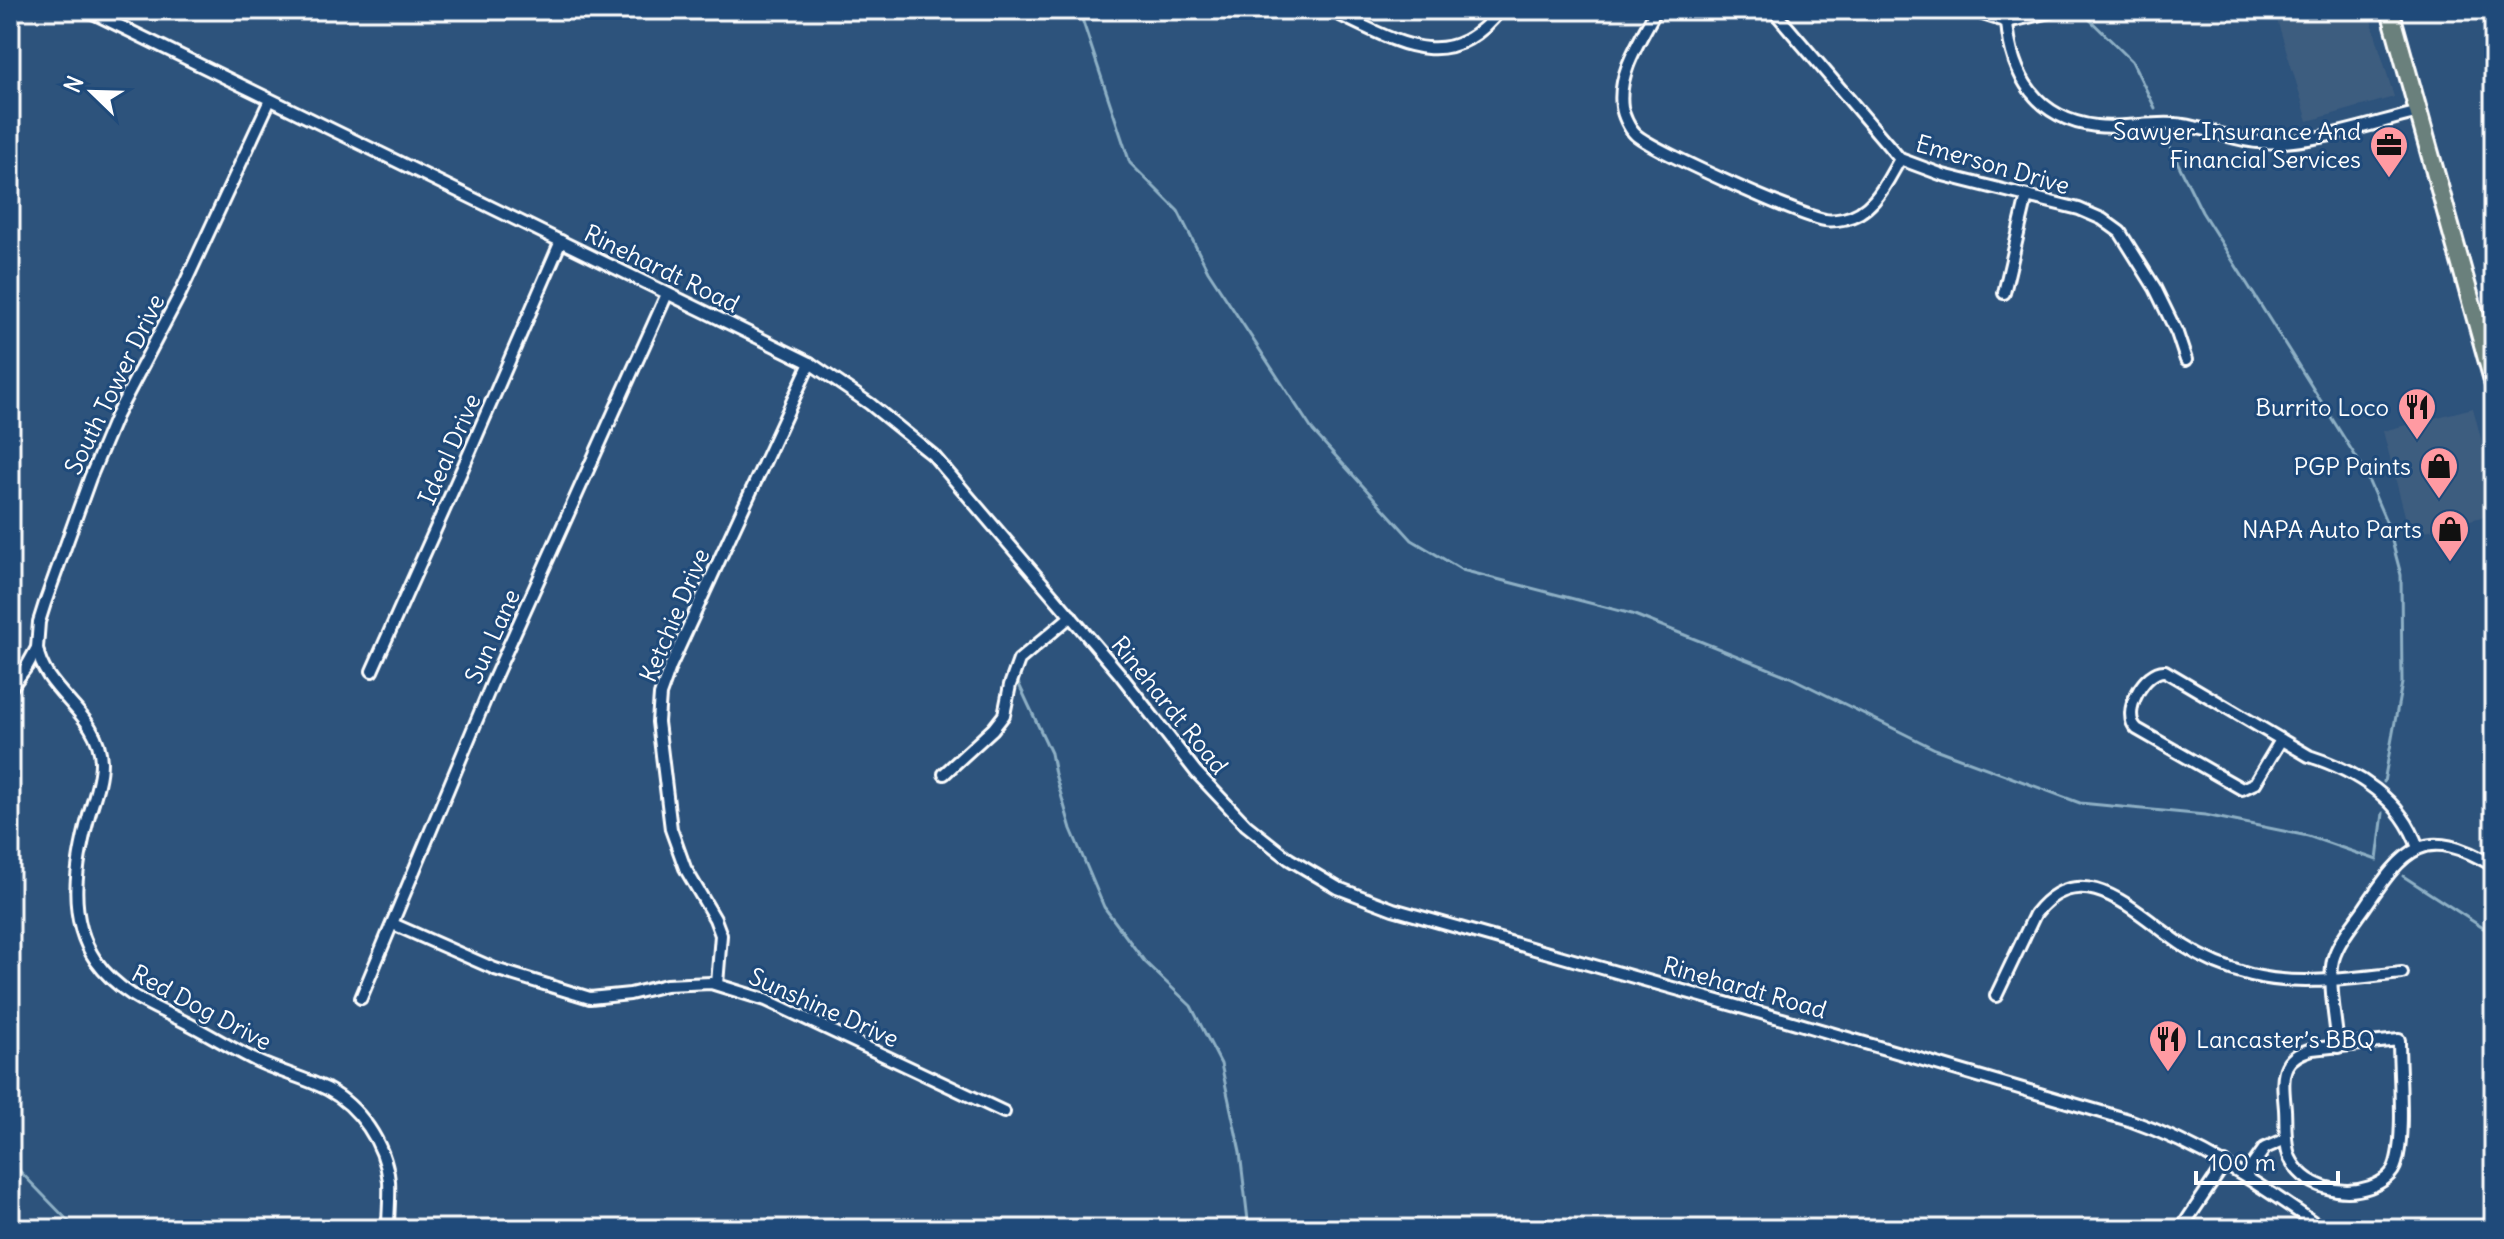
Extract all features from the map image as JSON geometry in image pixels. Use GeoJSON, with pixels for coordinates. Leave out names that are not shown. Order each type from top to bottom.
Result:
{"type":"FeatureCollection","features":[{"type":"Feature","properties":{"kind":"main road"},"geometry":{"type":"LineString","coordinates":[[2390,10],[2494,384]]}},
{"type":"Feature","properties":{"kind":"street","name":"Rinehardt Road"},"geometry":{"type":"LineString","coordinates":[[87,10],[810,363],[870,404],[933,455],[1071,616],[1196,772],[1246,825],[1289,859],[1338,888],[1393,909],[2113,1114],[2170,1134],[2225,1163],[2323,1229]]}},
{"type":"Feature","properties":{"kind":"street"},"geometry":{"type":"LineString","coordinates":[[1329,10],[1426,49],[1447,48],[1465,42],[1485,29],[1500,10]]}},
{"type":"Feature","properties":{"kind":"street"},"geometry":{"type":"LineString","coordinates":[[1656,10],[1629,63],[1623,87],[1622,108],[1637,136],[1675,157],[1825,220],[1846,219],[1865,210],[1877,198],[1900,159]]}},
{"type":"Feature","properties":{"kind":"street","name":"Emerson Drive"},"geometry":{"type":"LineString","coordinates":[[1773,10],[1900,159],[1943,175],[2079,209],[2102,219],[2120,232],[2155,288],[2177,333],[2186,360]]}},
{"type":"Feature","properties":{"kind":"street"},"geometry":{"type":"LineString","coordinates":[[1970,10],[2007,22],[2058,10]]}},
{"type":"Feature","properties":{"kind":"street"},"geometry":{"type":"LineString","coordinates":[[2007,22],[2009,45],[2017,72],[2041,104],[2071,120],[2097,126],[2160,123],[2192,126],[2256,142],[2296,142],[2419,112]]}},
{"type":"Feature","properties":{"kind":"street","name":"South Tower Drive"},"geometry":{"type":"LineString","coordinates":[[10,689],[37,648],[39,622],[45,603],[98,457],[131,385],[151,353],[180,294],[270,100]]}},
{"type":"Feature","properties":{"kind":"street"},"geometry":{"type":"LineString","coordinates":[[2004,293],[2027,196]]}},
{"type":"Feature","properties":{"kind":"street","name":"Ideal Drive"},"geometry":{"type":"LineString","coordinates":[[372,671],[561,241]]}},
{"type":"Feature","properties":{"kind":"street","name":"Sun Lane"},"geometry":{"type":"LineString","coordinates":[[361,998],[493,681],[667,294]]}},
{"type":"Feature","properties":{"kind":"street","name":"Ketchie Drive"},"geometry":{"type":"LineString","coordinates":[[717,984],[721,935],[685,868],[671,829],[658,722],[660,695],[670,667],[810,363]]}},
{"type":"Feature","properties":{"kind":"street"},"geometry":{"type":"LineString","coordinates":[[944,774],[1004,715],[1019,660],[1071,616]]}},
{"type":"Feature","properties":{"kind":"street","name":"Red Dog Drive"},"geometry":{"type":"LineString","coordinates":[[37,648],[53,681],[87,722],[101,760],[77,873],[76,902],[81,933],[89,950],[108,977],[131,995],[259,1061],[324,1087],[352,1106],[365,1120],[386,1167],[389,1181],[388,1229]]}},
{"type":"Feature","properties":{"kind":"street"},"geometry":{"type":"LineString","coordinates":[[2281,740],[2255,783],[2242,789],[2137,729],[2128,716],[2150,674],[2157,670],[2165,671],[2309,756],[2334,764],[2371,786],[2397,811],[2414,835],[2418,848]]}},
{"type":"Feature","properties":{"kind":"street"},"geometry":{"type":"LineString","coordinates":[[2338,1047],[2334,957],[2392,866],[2418,848],[2449,846],[2476,855],[2494,866]]}},
{"type":"Feature","properties":{"kind":"street"},"geometry":{"type":"LineString","coordinates":[[1996,996],[2042,904],[2061,890],[2087,886],[2110,894],[2194,952],[2229,968],[2278,981],[2402,973]]}},
{"type":"Feature","properties":{"kind":"street","name":"Sunshine Drive"},"geometry":{"type":"LineString","coordinates":[[393,924],[495,969],[590,998],[630,994],[666,985],[717,984],[766,1000],[1004,1112]]}},
{"type":"Feature","properties":{"kind":"street"},"geometry":{"type":"LineString","coordinates":[[2399,1040],[2399,1146],[2396,1166],[2385,1180],[2363,1189],[2333,1190],[2320,1186],[2298,1169],[2289,1156],[2286,1139],[2284,1079],[2287,1064],[2298,1054],[2312,1049],[2399,1040]]}},
{"type":"Feature","properties":{"kind":"street"},"geometry":{"type":"LineString","coordinates":[[2245,1176],[2265,1148],[2286,1139]]}},
{"type":"Feature","properties":{"kind":"street"},"geometry":{"type":"LineString","coordinates":[[2181,1229],[2225,1163]]}},
{"type":"Feature","properties":{"kind":"shaded area"},"geometry":{"type":"Polygon","coordinates":[[[2274,10],[2368,10],[2394,97],[2308,121],[2274,10]]]}},
{"type":"Feature","properties":{"kind":"shaded area"},"geometry":{"type":"Polygon","coordinates":[[[2473,408],[2494,488],[2494,514],[2410,535],[2383,431],[2473,408]]]}},
{"type":"Feature","properties":{"kind":"waterway"},"geometry":{"type":"LineString","coordinates":[[1079,10],[1130,163],[1178,211],[1208,271],[1313,431],[1412,540],[1462,570],[1632,614],[1790,677],[1935,749],[2080,803],[2205,815],[2308,836],[2377,860],[2383,813]]}},
{"type":"Feature","properties":{"kind":"waterway"},"geometry":{"type":"LineString","coordinates":[[2085,15],[2132,61],[2155,108]]}},
{"type":"Feature","properties":{"kind":"waterway"},"geometry":{"type":"LineString","coordinates":[[2165,137],[2202,212],[2363,468],[2388,526],[2401,575],[2402,683],[2384,782]]}},
{"type":"Feature","properties":{"kind":"waterway"},"geometry":{"type":"LineString","coordinates":[[1016,678],[1051,753],[1071,829],[1104,907],[1145,962],[1191,1006],[1221,1064],[1240,1152],[1249,1229]]}},
{"type":"Feature","properties":{"kind":"waterway"},"geometry":{"type":"LineString","coordinates":[[2403,876],[2494,935]]}},
{"type":"Feature","properties":{"kind":"waterway"},"geometry":{"type":"LineString","coordinates":[[10,1161],[76,1229]]}},
{"type":"Feature","properties":{"kind":"place","name":"Sawyer Insurance And Financial Services"},"geometry":{"type":"Point","coordinates":[2389,179]}},
{"type":"Feature","properties":{"kind":"place","name":"Burrito Loco"},"geometry":{"type":"Point","coordinates":[2417,441]}},
{"type":"Feature","properties":{"kind":"place","name":"PGP Paints"},"geometry":{"type":"Point","coordinates":[2439,500]}},
{"type":"Feature","properties":{"kind":"place","name":"NAPA Auto Parts"},"geometry":{"type":"Point","coordinates":[2450,563]}},
{"type":"Feature","properties":{"kind":"place","name":"Lancaster’s BBQ"},"geometry":{"type":"Point","coordinates":[2168,1073]}}]}
